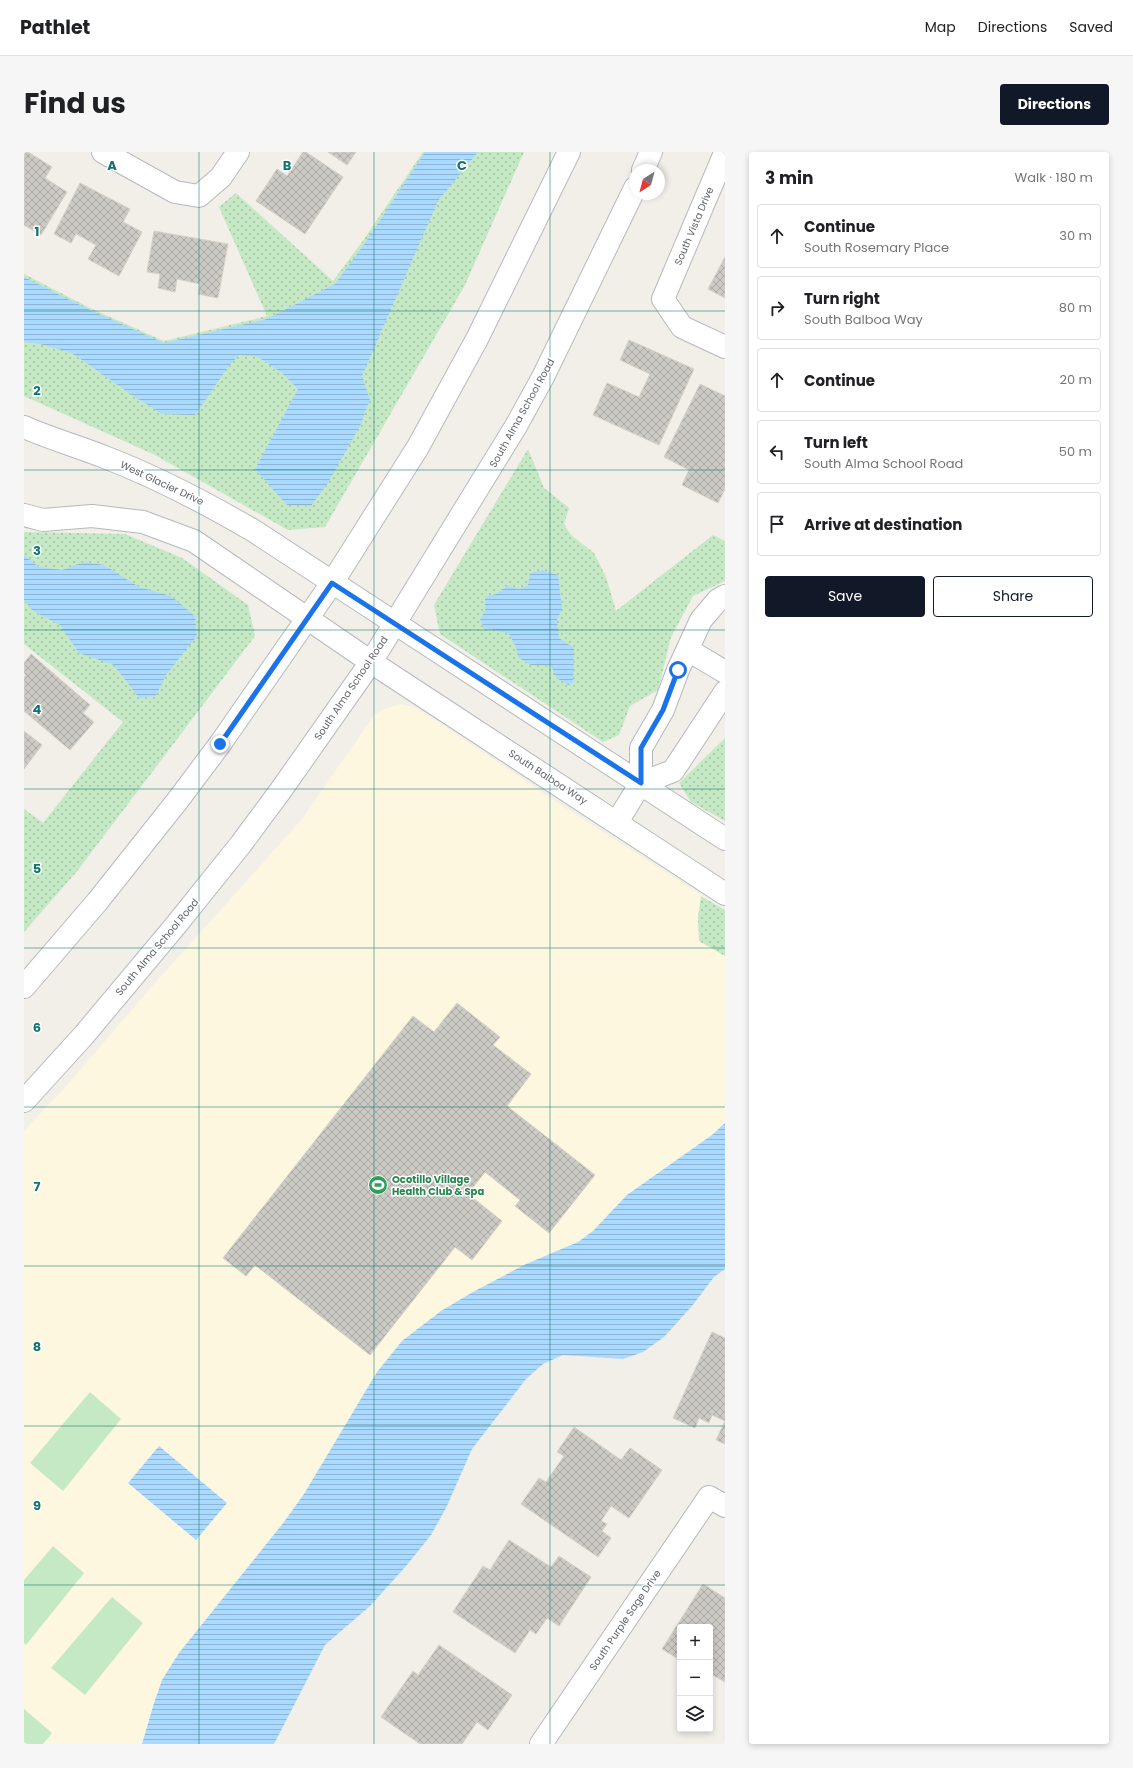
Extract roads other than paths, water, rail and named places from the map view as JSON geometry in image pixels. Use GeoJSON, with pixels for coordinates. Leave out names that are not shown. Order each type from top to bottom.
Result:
{"type":"FeatureCollection","features":[{"type":"Feature","properties":{"kind":"street"},"geometry":{"type":"LineString","coordinates":[[104,152],[175,192],[199,196],[221,177],[238,152]]}},
{"type":"Feature","properties":{"kind":"street"},"geometry":{"type":"LineString","coordinates":[[24,987],[97,902],[178,800],[220,744],[332,583],[418,447],[477,339],[569,152]]}},
{"type":"Feature","properties":{"kind":"street"},"geometry":{"type":"LineString","coordinates":[[646,164],[651,152]]}},
{"type":"Feature","properties":{"kind":"street","name":"South Vista Drive"},"geometry":{"type":"LineString","coordinates":[[725,154],[663,300],[682,327],[725,347]]}},
{"type":"Feature","properties":{"kind":"street","name":"South Alma School Road"},"geometry":{"type":"LineString","coordinates":[[24,1102],[93,1024],[176,925],[240,844],[281,790],[371,662],[516,426],[555,352],[629,200]]}},
{"type":"Feature","properties":{"kind":"street","name":"West Glacier Drive"},"geometry":{"type":"LineString","coordinates":[[24,427],[107,458],[179,489],[254,532],[395,623]]}},
{"type":"Feature","properties":{"kind":"street"},"geometry":{"type":"LineString","coordinates":[[24,515],[42,520],[92,516],[144,522],[194,541],[307,618]]}},
{"type":"Feature","properties":{"kind":"street"},"geometry":{"type":"LineString","coordinates":[[616,822],[641,783],[641,748],[663,710],[700,620],[718,600],[725,596]]}},
{"type":"Feature","properties":{"kind":"street","name":"South Balboa Way"},"geometry":{"type":"LineString","coordinates":[[307,618],[371,662],[725,894]]}},
{"type":"Feature","properties":{"kind":"street"},"geometry":{"type":"LineString","coordinates":[[395,623],[725,839]]}},
{"type":"Feature","properties":{"kind":"street"},"geometry":{"type":"LineString","coordinates":[[688,650],[725,672]]}},
{"type":"Feature","properties":{"kind":"street"},"geometry":{"type":"LineString","coordinates":[[641,783],[673,770],[725,692]]}},
{"type":"Feature","properties":{"kind":"street","name":"South Purple Sage Drive"},"geometry":{"type":"LineString","coordinates":[[541,1744],[717,1502]]}},
{"type":"Feature","properties":{"kind":"water"},"geometry":{"type":"Polygon","coordinates":[[[425,152],[478,152],[438,201],[362,376],[370,400],[360,426],[328,483],[311,506],[287,505],[255,469],[298,389],[282,373],[258,357],[239,355],[228,367],[195,415],[162,414],[72,353],[40,344],[24,342],[24,277],[90,310],[164,343],[267,319],[335,284],[365,243],[425,152]]]}},
{"type":"Feature","properties":{"kind":"water"},"geometry":{"type":"Polygon","coordinates":[[[24,555],[39,567],[62,570],[84,562],[104,565],[139,587],[171,596],[195,616],[197,636],[166,675],[156,696],[139,698],[114,665],[79,653],[60,625],[33,611],[24,600],[24,555]]]}},
{"type":"Feature","properties":{"kind":"water"},"geometry":{"type":"Polygon","coordinates":[[[542,570],[558,575],[562,609],[557,620],[559,638],[574,648],[573,683],[568,685],[557,678],[551,666],[531,665],[519,658],[515,645],[509,634],[496,630],[485,629],[480,620],[485,610],[485,597],[496,594],[507,586],[520,589],[528,585],[530,573],[542,570]]]}},
{"type":"Feature","properties":{"kind":"water"},"geometry":{"type":"Polygon","coordinates":[[[725,1123],[725,1269],[714,1277],[692,1306],[664,1337],[643,1352],[623,1359],[563,1355],[543,1364],[526,1379],[472,1449],[446,1508],[431,1535],[407,1565],[370,1606],[325,1645],[274,1744],[142,1744],[162,1680],[179,1653],[284,1522],[304,1494],[377,1372],[402,1341],[441,1311],[473,1292],[524,1265],[578,1242],[593,1231],[627,1195],[712,1135],[725,1123]]]}},
{"type":"Feature","properties":{"kind":"water"},"geometry":{"type":"Polygon","coordinates":[[[159,1446],[227,1503],[196,1540],[128,1483],[159,1446]]]}},
{"type":"Feature","properties":{"kind":"place","name":"Ocotillo Village Health Club & Spa"},"geometry":{"type":"Point","coordinates":[378,1185]}}]}
